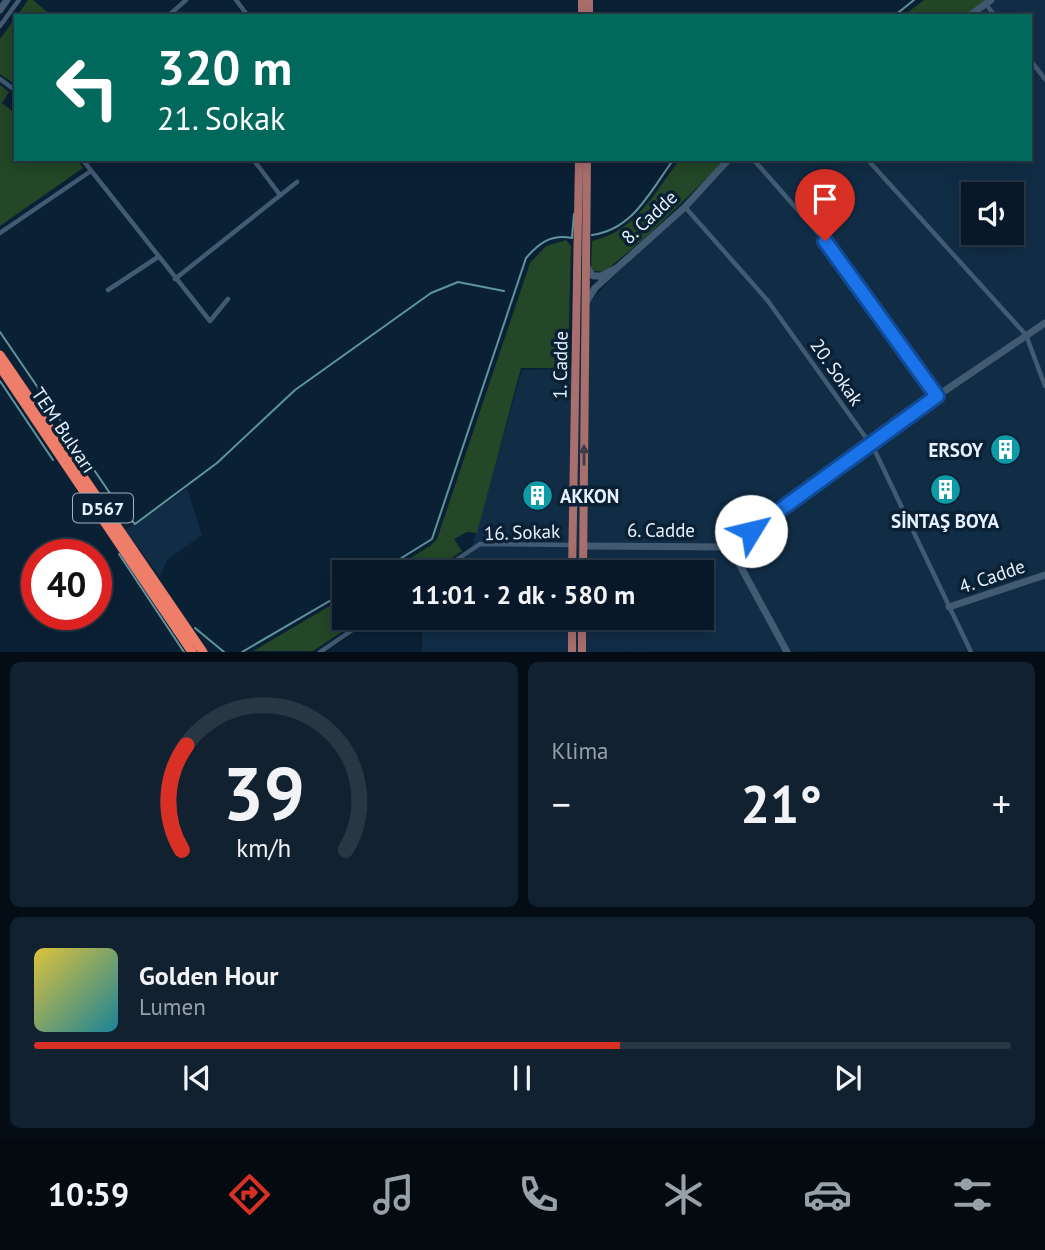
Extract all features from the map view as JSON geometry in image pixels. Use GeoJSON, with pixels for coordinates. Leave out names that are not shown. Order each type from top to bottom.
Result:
{"type":"FeatureCollection","features":[{"type":"Feature","properties":{"kind":"highway","name":"D567"},"geometry":{"type":"LineString","coordinates":[[0,355],[202,652]]}},
{"type":"Feature","properties":{"kind":"highway","name":"TEM Bulvarı"},"geometry":{"type":"LineString","coordinates":[[0,367],[192,652]]}},
{"type":"Feature","properties":{"kind":"main road","name":"1. Cadde"},"geometry":{"type":"LineString","coordinates":[[572,560],[582,241],[579,161]]}},
{"type":"Feature","properties":{"kind":"main road","name":"1. Cadde"},"geometry":{"type":"LineString","coordinates":[[582,225],[587,161]]}},
{"type":"Feature","properties":{"kind":"main road","name":"1. Cadde"},"geometry":{"type":"LineString","coordinates":[[582,241],[586,266],[583,560]]}},
{"type":"Feature","properties":{"kind":"main road"},"geometry":{"type":"LineString","coordinates":[[572,630],[572,652]]}},
{"type":"Feature","properties":{"kind":"main road"},"geometry":{"type":"LineString","coordinates":[[582,630],[582,652]]}},
{"type":"Feature","properties":{"kind":"street"},"geometry":{"type":"LineString","coordinates":[[0,10],[7,0]]}},
{"type":"Feature","properties":{"kind":"street"},"geometry":{"type":"LineString","coordinates":[[0,26],[19,0]]}},
{"type":"Feature","properties":{"kind":"street"},"geometry":{"type":"LineString","coordinates":[[170,14],[186,0]]}},
{"type":"Feature","properties":{"kind":"street"},"geometry":{"type":"LineString","coordinates":[[972,14],[988,2]]}},
{"type":"Feature","properties":{"kind":"street"},"geometry":{"type":"LineString","coordinates":[[1032,62],[1045,79]]}},
{"type":"Feature","properties":{"kind":"street"},"geometry":{"type":"LineString","coordinates":[[84,161],[210,321],[228,299]]}},
{"type":"Feature","properties":{"kind":"street"},"geometry":{"type":"LineString","coordinates":[[254,161],[280,195]]}},
{"type":"Feature","properties":{"kind":"street","name":"8. Cadde"},"geometry":{"type":"LineString","coordinates":[[585,302],[595,288],[685,206],[727,161]]}},
{"type":"Feature","properties":{"kind":"street"},"geometry":{"type":"LineString","coordinates":[[755,161],[839,257],[937,396]]}},
{"type":"Feature","properties":{"kind":"street"},"geometry":{"type":"LineString","coordinates":[[869,161],[1026,335],[1045,386]]}},
{"type":"Feature","properties":{"kind":"street"},"geometry":{"type":"LineString","coordinates":[[0,233],[91,171]]}},
{"type":"Feature","properties":{"kind":"street"},"geometry":{"type":"LineString","coordinates":[[175,279],[297,182]]}},
{"type":"Feature","properties":{"kind":"street","name":"20. Sokak"},"geometry":{"type":"LineString","coordinates":[[685,206],[768,301],[871,445],[971,652]]}},
{"type":"Feature","properties":{"kind":"street"},"geometry":{"type":"LineString","coordinates":[[108,290],[158,257]]}},
{"type":"Feature","properties":{"kind":"street","name":"8. Cadde"},"geometry":{"type":"LineString","coordinates":[[586,266],[593,276],[601,276],[618,267]]}},
{"type":"Feature","properties":{"kind":"street"},"geometry":{"type":"LineString","coordinates":[[786,652],[730,547],[937,396],[1045,323]]}},
{"type":"Feature","properties":{"kind":"street","name":"16. Sokak"},"geometry":{"type":"LineString","coordinates":[[456,560],[480,544],[572,545]]}},
{"type":"Feature","properties":{"kind":"street","name":"6. Cadde"},"geometry":{"type":"LineString","coordinates":[[584,546],[730,547]]}},
{"type":"Feature","properties":{"kind":"street","name":"4. Cadde"},"geometry":{"type":"LineString","coordinates":[[949,607],[1045,575]]}},
{"type":"Feature","properties":{"kind":"street"},"geometry":{"type":"LineString","coordinates":[[320,652],[352,630]]}},
{"type":"Feature","properties":{"kind":"shaded area"},"geometry":{"type":"Polygon","coordinates":[[[987,0],[1045,0],[1045,651],[422,652],[422,630],[714,630],[714,560],[457,560],[472,547],[522,370],[570,369],[590,301],[728,161],[1032,161],[1032,14],[969,14],[987,0]]]}},
{"type":"Feature","properties":{"kind":"shaded area"},"geometry":{"type":"Polygon","coordinates":[[[187,489],[202,535],[167,560],[160,577],[125,530],[187,489]]]}},
{"type":"Feature","properties":{"kind":"green space"},"geometry":{"type":"Polygon","coordinates":[[[28,0],[33,0],[50,14],[18,14],[28,0]]]}},
{"type":"Feature","properties":{"kind":"green space"},"geometry":{"type":"Polygon","coordinates":[[[924,0],[986,0],[967,14],[906,14],[924,0]]]}},
{"type":"Feature","properties":{"kind":"green space"},"geometry":{"type":"Polygon","coordinates":[[[14,20],[14,84],[0,74],[0,39],[14,20]]]}},
{"type":"Feature","properties":{"kind":"green space"},"geometry":{"type":"Polygon","coordinates":[[[0,85],[9,92],[2,103],[14,112],[14,161],[78,161],[83,168],[0,226],[0,85]]]}},
{"type":"Feature","properties":{"kind":"green space"},"geometry":{"type":"Polygon","coordinates":[[[679,161],[725,161],[645,238],[604,272],[594,271],[591,268],[592,241],[621,229],[652,197],[679,161]]]}},
{"type":"Feature","properties":{"kind":"green space"},"geometry":{"type":"Polygon","coordinates":[[[566,240],[571,246],[568,368],[521,368],[477,533],[467,532],[454,539],[462,551],[449,560],[407,560],[437,539],[530,263],[546,246],[566,240]]]}},
{"type":"Feature","properties":{"kind":"green space"},"geometry":{"type":"Polygon","coordinates":[[[332,605],[332,630],[345,630],[313,651],[253,651],[332,605]]]}},
{"type":"Feature","properties":{"kind":"waterway"},"geometry":{"type":"LineString","coordinates":[[896,14],[914,0]]}},
{"type":"Feature","properties":{"kind":"waterway"},"geometry":{"type":"LineString","coordinates":[[592,235],[607,231],[630,217],[649,196],[673,161]]}},
{"type":"Feature","properties":{"kind":"waterway"},"geometry":{"type":"LineString","coordinates":[[398,560],[432,539],[526,258],[546,241],[558,237],[572,238],[574,214]]}},
{"type":"Feature","properties":{"kind":"waterway"},"geometry":{"type":"LineString","coordinates":[[0,332],[120,508],[135,524],[217,463],[295,390],[431,293],[458,282],[504,291]]}},
{"type":"Feature","properties":{"kind":"waterway"},"geometry":{"type":"LineString","coordinates":[[0,381],[53,460]]}},
{"type":"Feature","properties":{"kind":"waterway"},"geometry":{"type":"LineString","coordinates":[[119,554],[184,652]]}},
{"type":"Feature","properties":{"kind":"waterway"},"geometry":{"type":"LineString","coordinates":[[242,652],[332,600]]}},
{"type":"Feature","properties":{"kind":"waterway"},"geometry":{"type":"LineString","coordinates":[[195,628],[224,652]]}},
{"type":"Feature","properties":{"kind":"place","name":"ERSOY"},"geometry":{"type":"Point","coordinates":[1006,450]}},
{"type":"Feature","properties":{"kind":"place","name":"SİNTAŞ BOYA"},"geometry":{"type":"Point","coordinates":[945,490]}},
{"type":"Feature","properties":{"kind":"place","name":"AKKON"},"geometry":{"type":"Point","coordinates":[537,496]}},
{"type":"Feature","properties":{"kind":"route"},"geometry":{"type":"LineString","coordinates":[[751,531],[937,396],[825,241]]}}]}
